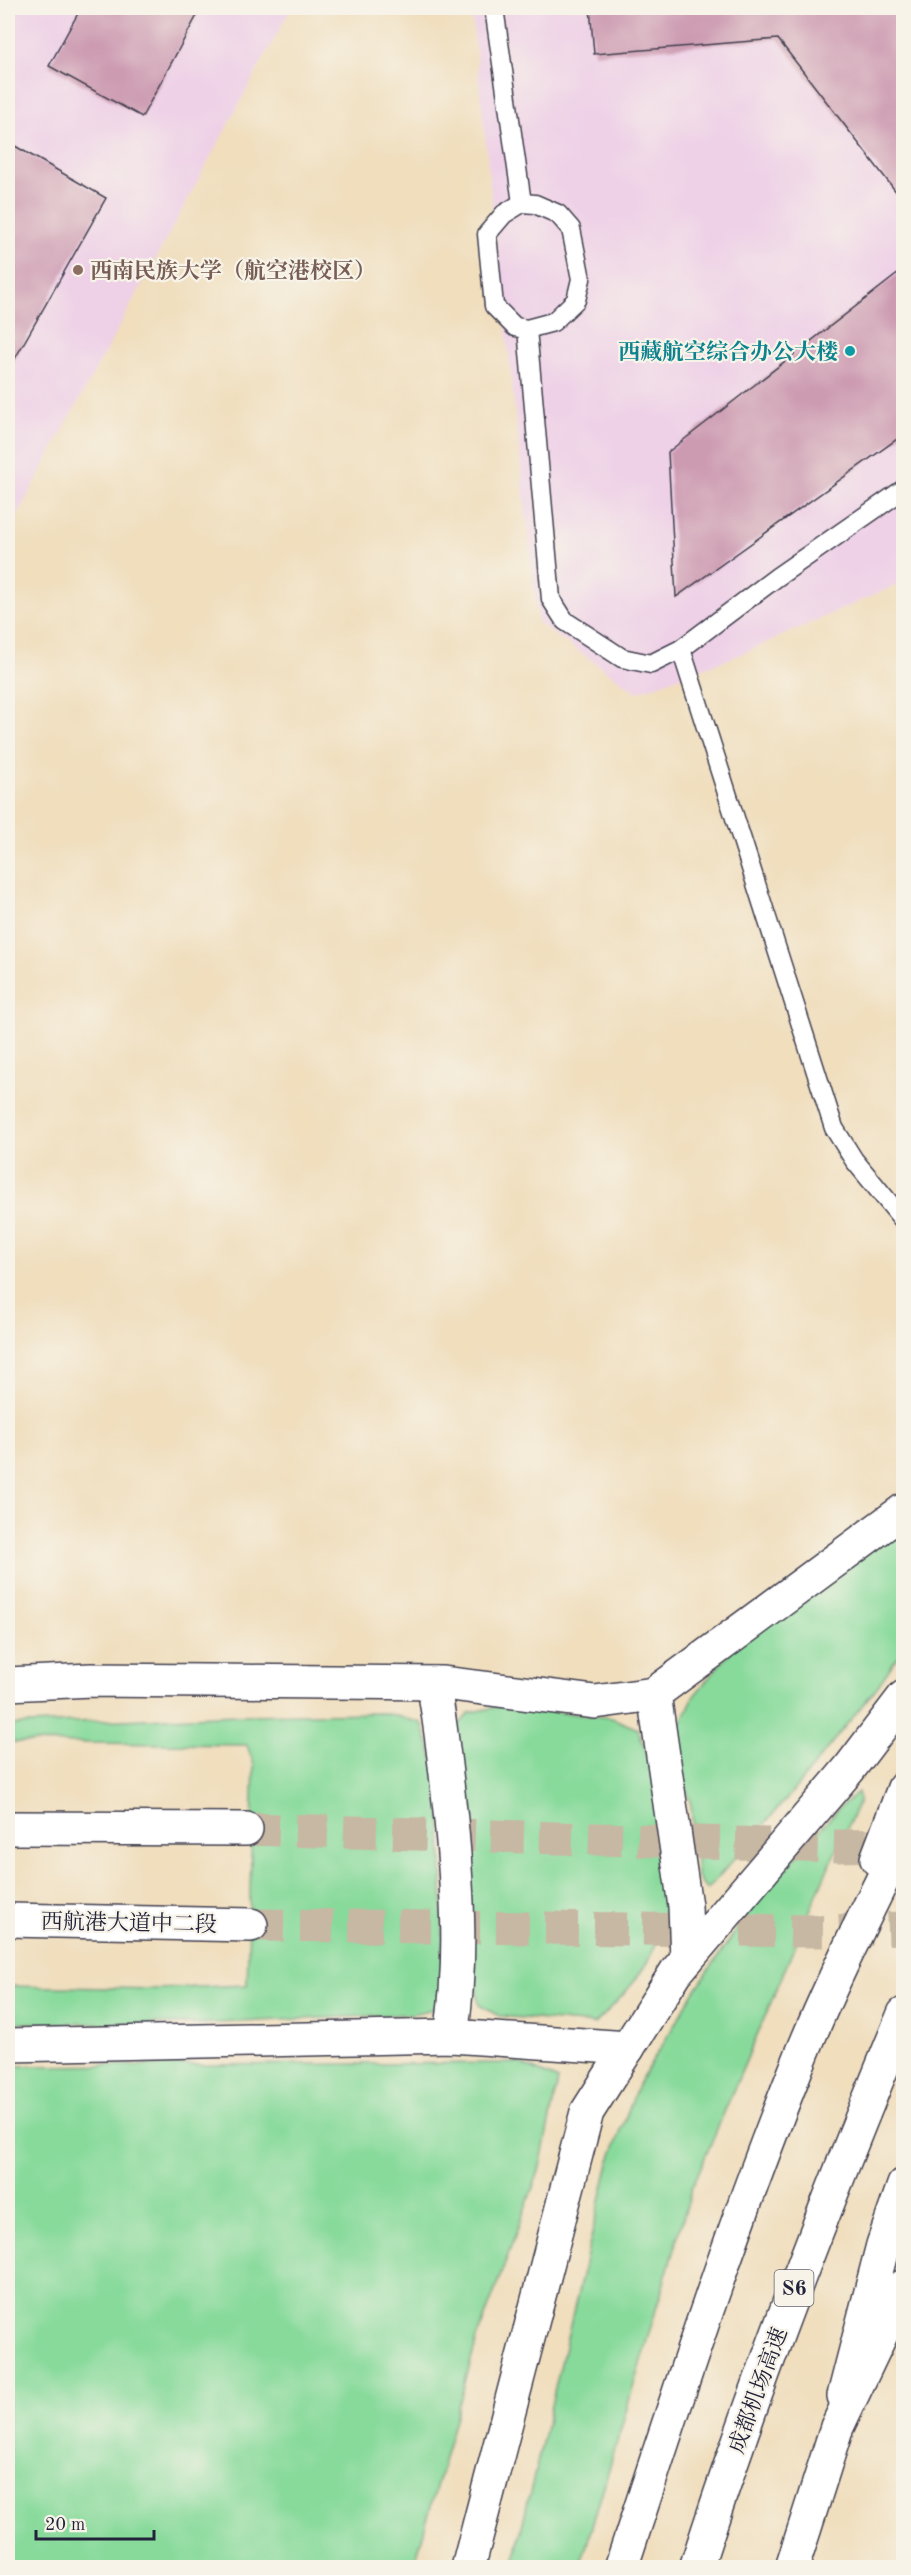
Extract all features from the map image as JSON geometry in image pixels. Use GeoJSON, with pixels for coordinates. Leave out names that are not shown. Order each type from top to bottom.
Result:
{"type":"FeatureCollection","features":[{"type":"Feature","properties":{"kind":"main road"},"geometry":{"type":"LineString","coordinates":[[8,1684],[91,1680],[433,1683],[595,1702],[654,1694],[903,1510]]}},
{"type":"Feature","properties":{"kind":"main road"},"geometry":{"type":"LineString","coordinates":[[433,1683],[442,1731],[459,1904],[457,1998],[451,2036]]}},
{"type":"Feature","properties":{"kind":"main road"},"geometry":{"type":"LineString","coordinates":[[654,1694],[685,1906],[687,1959]]}},
{"type":"Feature","properties":{"kind":"main road"},"geometry":{"type":"LineString","coordinates":[[468,2568],[587,2112],[676,1972],[849,1769],[903,1697]]}},
{"type":"Feature","properties":{"kind":"main road"},"geometry":{"type":"LineString","coordinates":[[840,1968],[903,1788]]}},
{"type":"Feature","properties":{"kind":"main road"},"geometry":{"type":"LineString","coordinates":[[8,1828],[246,1829]]}},
{"type":"Feature","properties":{"kind":"main road"},"geometry":{"type":"LineString","coordinates":[[621,2568],[732,2238],[792,2078],[840,1968],[903,1836]]}},
{"type":"Feature","properties":{"kind":"main road","name":"西航港大道中二段"},"geometry":{"type":"LineString","coordinates":[[8,1920],[251,1925]]}},
{"type":"Feature","properties":{"kind":"main road","name":"成都机场高速"},"geometry":{"type":"LineString","coordinates":[[696,2568],[765,2364],[829,2196],[903,2014]]}},
{"type":"Feature","properties":{"kind":"main road"},"geometry":{"type":"LineString","coordinates":[[8,2045],[451,2036],[628,2048]]}},
{"type":"Feature","properties":{"kind":"main road"},"geometry":{"type":"LineString","coordinates":[[792,2568],[837,2427],[883,2244],[903,2185]]}},
{"type":"Feature","properties":{"kind":"main road"},"geometry":{"type":"LineString","coordinates":[[837,2427],[903,2286]]}},
{"type":"Feature","properties":{"kind":"lane"},"geometry":{"type":"LineString","coordinates":[[494,8],[522,203]]}},
{"type":"Feature","properties":{"kind":"lane"},"geometry":{"type":"LineString","coordinates":[[522,203],[535,204],[558,214],[571,229],[581,279],[576,300],[553,322],[527,329],[515,327],[494,306],[488,234],[504,214],[522,203]]}},
{"type":"Feature","properties":{"kind":"lane"},"geometry":{"type":"LineString","coordinates":[[527,329],[551,599],[565,621],[622,658],[651,664],[681,650],[777,577],[903,489]]}},
{"type":"Feature","properties":{"kind":"lane"},"geometry":{"type":"LineString","coordinates":[[681,650],[834,1128],[854,1160],[903,1221]]}},
{"type":"Feature","properties":{"kind":"shaded area","name":"西南民族大学（航空港校区）"},"geometry":{"type":"Polygon","coordinates":[[[8,8],[291,8],[8,532],[8,8]]]}},
{"type":"Feature","properties":{"kind":"shaded area"},"geometry":{"type":"Polygon","coordinates":[[[471,8],[903,8],[903,582],[734,657],[637,692],[538,623],[471,8]]]}},
{"type":"Feature","properties":{"kind":"green space"},"geometry":{"type":"Polygon","coordinates":[[[903,1527],[903,1649],[877,1687],[793,1791],[707,1890],[697,1876],[691,1805],[672,1742],[694,1696],[736,1645],[903,1527]]]}},
{"type":"Feature","properties":{"kind":"green space"},"geometry":{"type":"Polygon","coordinates":[[[501,1706],[612,1718],[638,1729],[647,1755],[667,1841],[669,1870],[662,1926],[652,1953],[641,1973],[595,2024],[499,2016],[479,2005],[471,1955],[451,1735],[469,1713],[501,1706]]]}},
{"type":"Feature","properties":{"kind":"green space"},"geometry":{"type":"Polygon","coordinates":[[[384,1713],[422,1723],[432,1754],[441,1807],[444,1995],[434,2009],[411,2014],[195,2024],[8,2023],[8,1986],[156,1989],[247,1985],[254,1765],[247,1745],[8,1742],[8,1725],[239,1715],[384,1713]]]}},
{"type":"Feature","properties":{"kind":"green space"},"geometry":{"type":"Polygon","coordinates":[[[858,1792],[859,1802],[828,1868],[692,2188],[580,2567],[512,2568],[609,2163],[638,2085],[696,1989],[754,1904],[839,1808],[858,1792]]]}},
{"type":"Feature","properties":{"kind":"green space"},"geometry":{"type":"Polygon","coordinates":[[[519,2063],[558,2080],[539,2171],[477,2339],[414,2567],[8,2567],[8,2066],[519,2063]]]}},
{"type":"Feature","properties":{"kind":"building"},"geometry":{"type":"Polygon","coordinates":[[[81,8],[201,8],[142,117],[49,66],[81,8]]]}},
{"type":"Feature","properties":{"kind":"building"},"geometry":{"type":"Polygon","coordinates":[[[590,8],[904,8],[904,202],[778,39],[594,54],[590,8]]]}},
{"type":"Feature","properties":{"kind":"building"},"geometry":{"type":"Polygon","coordinates":[[[8,142],[106,198],[8,371],[8,142]]]}},
{"type":"Feature","properties":{"kind":"building","name":"西藏航空综合办公大楼"},"geometry":{"type":"Polygon","coordinates":[[[904,269],[904,434],[676,597],[668,452],[904,269]]]}},
{"type":"Feature","properties":{"kind":"tunnel"},"geometry":{"type":"LineString","coordinates":[[246,1829],[838,1846],[904,1845]]}},
{"type":"Feature","properties":{"kind":"tunnel"},"geometry":{"type":"LineString","coordinates":[[251,1925],[825,1931],[904,1928]]}},
{"type":"Feature","properties":{"kind":"place","name":"西南民族大学（航空港校区）"},"geometry":{"type":"Point","coordinates":[78,270]}},
{"type":"Feature","properties":{"kind":"place","name":"西藏航空综合办公大楼"},"geometry":{"type":"Point","coordinates":[850,351]}}]}
